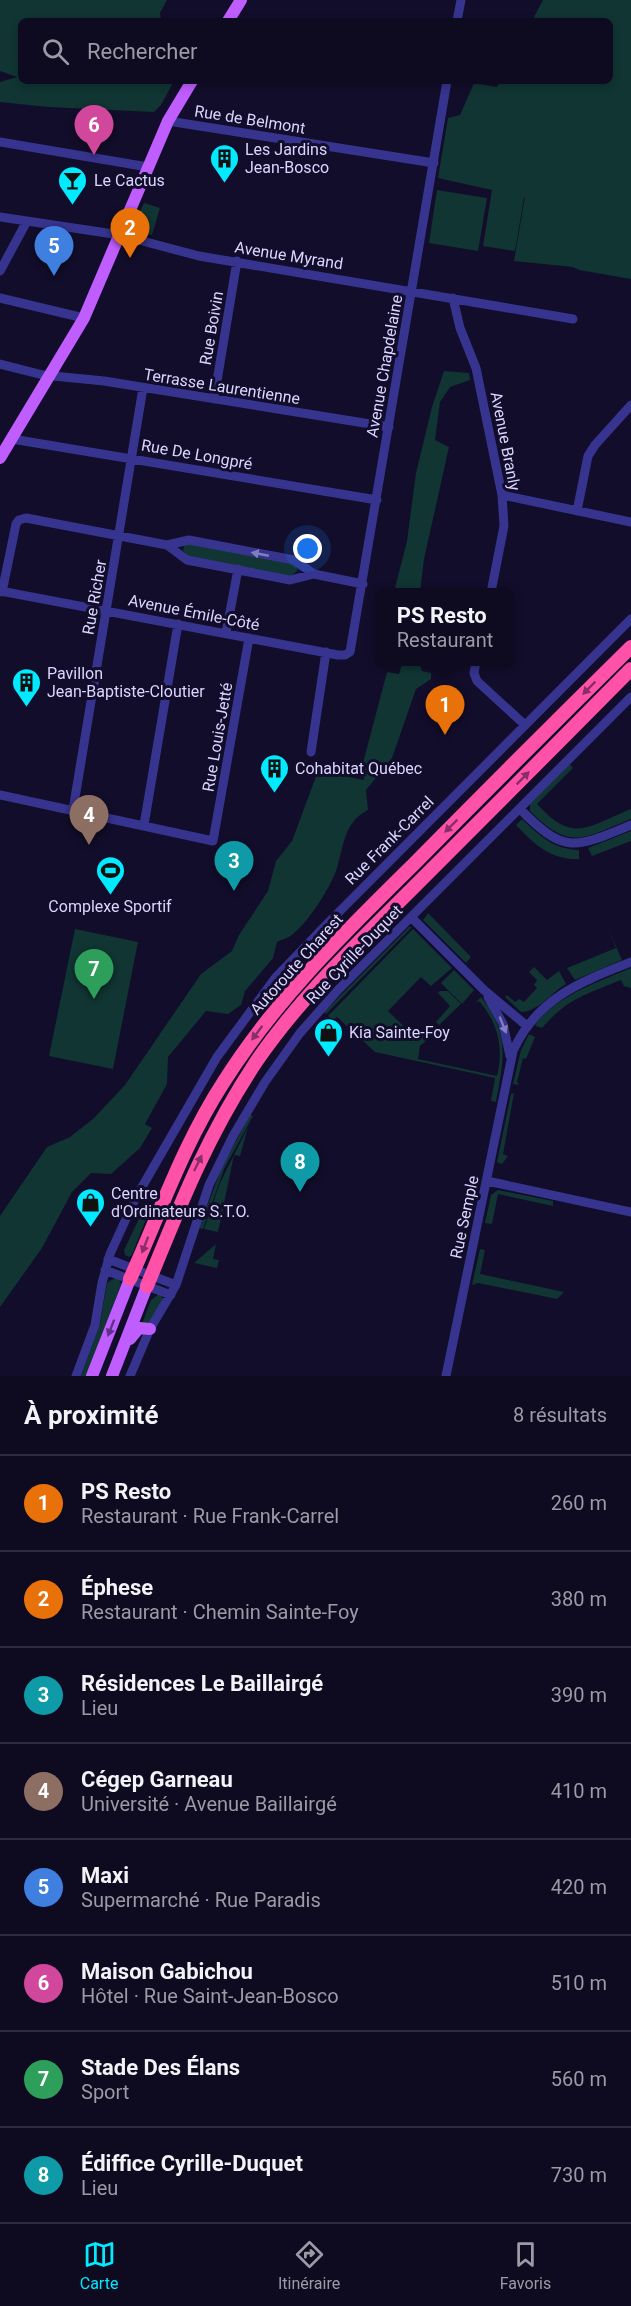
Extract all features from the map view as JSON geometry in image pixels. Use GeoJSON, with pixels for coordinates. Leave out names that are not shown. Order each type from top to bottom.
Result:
{"type":"FeatureCollection","features":[{"type":"Feature","properties":{"kind":"highway","name":"Autoroute Charest"},"geometry":{"type":"LineString","coordinates":[[133,1274],[167,1189],[199,1123],[234,1065],[272,1013],[325,952],[631,647]]}},
{"type":"Feature","properties":{"kind":"highway","name":"Autoroute Charest"},"geometry":{"type":"LineString","coordinates":[[149,1281],[181,1199],[209,1141],[236,1093],[277,1034],[328,974],[631,669]]}},
{"type":"Feature","properties":{"kind":"main road"},"geometry":{"type":"LineString","coordinates":[[230,18],[241,0]]}},
{"type":"Feature","properties":{"kind":"main road"},"geometry":{"type":"LineString","coordinates":[[0,458],[84,318],[168,121],[190,84]]}},
{"type":"Feature","properties":{"kind":"main road","name":"Autoroute Charest"},"geometry":{"type":"LineString","coordinates":[[92,1376],[133,1274]]}},
{"type":"Feature","properties":{"kind":"main road","name":"Autoroute Charest"},"geometry":{"type":"LineString","coordinates":[[112,1376],[149,1281]]}},
{"type":"Feature","properties":{"kind":"main road"},"geometry":{"type":"LineString","coordinates":[[120,1355],[137,1329],[150,1329]]}},
{"type":"Feature","properties":{"kind":"street"},"geometry":{"type":"LineString","coordinates":[[458,18],[461,0]]}},
{"type":"Feature","properties":{"kind":"street","name":"Avenue Chapdelaine"},"geometry":{"type":"LineString","coordinates":[[347,655],[352,649],[447,84]]}},
{"type":"Feature","properties":{"kind":"street","name":"Rue de Belmont"},"geometry":{"type":"LineString","coordinates":[[168,121],[434,163]]}},
{"type":"Feature","properties":{"kind":"street"},"geometry":{"type":"LineString","coordinates":[[0,142],[148,167]]}},
{"type":"Feature","properties":{"kind":"street","name":"Avenue Myrand"},"geometry":{"type":"LineString","coordinates":[[0,217],[120,235],[199,256],[573,319]]}},
{"type":"Feature","properties":{"kind":"street"},"geometry":{"type":"LineString","coordinates":[[0,271],[27,221]]}},
{"type":"Feature","properties":{"kind":"street","name":"Rue Boivin"},"geometry":{"type":"LineString","coordinates":[[214,399],[237,261]]}},
{"type":"Feature","properties":{"kind":"street"},"geometry":{"type":"LineString","coordinates":[[0,298],[84,318]]}},
{"type":"Feature","properties":{"kind":"street","name":"Avenue Branly"},"geometry":{"type":"LineString","coordinates":[[453,298],[460,328],[476,368],[502,495],[504,526],[492,588]]}},
{"type":"Feature","properties":{"kind":"street","name":"Terrasse Laurentienne"},"geometry":{"type":"LineString","coordinates":[[0,364],[51,375],[389,427]]}},
{"type":"Feature","properties":{"kind":"street","name":"Rue Richer"},"geometry":{"type":"LineString","coordinates":[[73,810],[143,388]]}},
{"type":"Feature","properties":{"kind":"street"},"geometry":{"type":"LineString","coordinates":[[577,511],[588,456],[631,405]]}},
{"type":"Feature","properties":{"kind":"street","name":"Rue De Longpré"},"geometry":{"type":"LineString","coordinates":[[12,439],[377,500]]}},
{"type":"Feature","properties":{"kind":"street"},"geometry":{"type":"LineString","coordinates":[[502,495],[631,522]]}},
{"type":"Feature","properties":{"kind":"street"},"geometry":{"type":"LineString","coordinates":[[1,591],[16,524],[22,519],[167,545],[189,540],[294,560],[314,574],[363,584]]}},
{"type":"Feature","properties":{"kind":"street"},"geometry":{"type":"LineString","coordinates":[[167,545],[187,560],[292,580],[314,574]]}},
{"type":"Feature","properties":{"kind":"street"},"geometry":{"type":"LineString","coordinates":[[226,633],[238,569]]}},
{"type":"Feature","properties":{"kind":"street","name":"Avenue Émile-Côté"},"geometry":{"type":"LineString","coordinates":[[1,591],[347,655]]}},
{"type":"Feature","properties":{"kind":"street","name":"Rue Frank-Carrel"},"geometry":{"type":"LineString","coordinates":[[76,1376],[93,1330],[108,1259],[127,1215],[189,1102],[217,1056],[257,1000],[324,926],[631,619]]}},
{"type":"Feature","properties":{"kind":"street"},"geometry":{"type":"LineString","coordinates":[[0,795],[144,825],[178,624]]}},
{"type":"Feature","properties":{"kind":"street","name":"Rue Louis-Jetté"},"geometry":{"type":"LineString","coordinates":[[144,825],[213,841],[249,638]]}},
{"type":"Feature","properties":{"kind":"street"},"geometry":{"type":"LineString","coordinates":[[311,752],[326,652]]}},
{"type":"Feature","properties":{"kind":"street"},"geometry":{"type":"LineString","coordinates":[[475,666],[474,673],[477,681],[525,725]]}},
{"type":"Feature","properties":{"kind":"street","name":"Rue Cyrille-Duquet"},"geometry":{"type":"LineString","coordinates":[[130,1376],[150,1329],[176,1285],[209,1185],[233,1136],[265,1082],[300,1033],[338,990],[631,697]]}},
{"type":"Feature","properties":{"kind":"street"},"geometry":{"type":"LineString","coordinates":[[520,809],[549,836],[568,844],[597,839],[631,825]]}},
{"type":"Feature","properties":{"kind":"street","name":"Rue Semple"},"geometry":{"type":"LineString","coordinates":[[411,917],[484,990],[527,1026],[513,1051],[446,1376]]}},
{"type":"Feature","properties":{"kind":"street"},"geometry":{"type":"LineString","coordinates":[[527,1026],[538,1012],[563,992],[631,962]]}},
{"type":"Feature","properties":{"kind":"street","name":"Rue Semple"},"geometry":{"type":"LineString","coordinates":[[484,990],[503,1024],[511,1065]]}},
{"type":"Feature","properties":{"kind":"street"},"geometry":{"type":"LineString","coordinates":[[488,1181],[631,1212]]}},
{"type":"Feature","properties":{"kind":"street"},"geometry":{"type":"LineString","coordinates":[[108,1259],[171,1295]]}},
{"type":"Feature","properties":{"kind":"street"},"geometry":{"type":"LineString","coordinates":[[105,1270],[133,1274]]}},
{"type":"Feature","properties":{"kind":"street"},"geometry":{"type":"LineString","coordinates":[[149,1281],[176,1285]]}},
{"type":"Feature","properties":{"kind":"green space"},"geometry":{"type":"Polygon","coordinates":[[[0,0],[167,0],[160,13],[161,18],[18,18],[18,84],[172,84],[161,105],[154,112],[48,107],[0,102],[0,82],[17,77],[0,71],[0,0]]]}},
{"type":"Feature","properties":{"kind":"green space"},"geometry":{"type":"Polygon","coordinates":[[[543,0],[631,0],[631,279],[573,267],[514,261],[525,197],[515,251],[483,246],[492,190],[438,178],[448,118],[460,115],[474,84],[497,87],[498,84],[613,84],[613,18],[534,18],[543,0]]]}},
{"type":"Feature","properties":{"kind":"green space"},"geometry":{"type":"Polygon","coordinates":[[[437,190],[487,198],[478,251],[429,243],[437,190]]]}},
{"type":"Feature","properties":{"kind":"green space"},"geometry":{"type":"Polygon","coordinates":[[[144,203],[160,208],[152,235],[136,231],[134,224],[144,203]]]}},
{"type":"Feature","properties":{"kind":"green space"},"geometry":{"type":"Polygon","coordinates":[[[444,371],[469,373],[470,380],[450,387],[440,402],[435,440],[449,447],[424,559],[420,588],[395,588],[407,541],[416,473],[432,407],[444,371]]]}},
{"type":"Feature","properties":{"kind":"green space"},"geometry":{"type":"Polygon","coordinates":[[[188,543],[291,563],[296,565],[297,571],[291,576],[188,556],[183,551],[184,546],[188,543]]]}},
{"type":"Feature","properties":{"kind":"green space"},"geometry":{"type":"Polygon","coordinates":[[[401,666],[420,666],[422,671],[431,673],[431,679],[416,689],[392,758],[366,790],[368,810],[360,815],[349,828],[337,868],[325,894],[299,928],[277,942],[273,958],[245,991],[241,1005],[228,1014],[206,1011],[168,1057],[167,1084],[145,1124],[152,1128],[140,1148],[111,1174],[91,1173],[72,1192],[42,1248],[0,1307],[0,1216],[47,1147],[70,1137],[93,1119],[125,1085],[201,974],[232,951],[239,935],[268,891],[276,861],[292,841],[318,771],[364,780],[363,763],[387,672],[399,674],[401,666]]]}},
{"type":"Feature","properties":{"kind":"green space"},"geometry":{"type":"Polygon","coordinates":[[[570,764],[573,768],[537,804],[550,816],[571,828],[591,826],[631,809],[631,819],[601,832],[578,838],[567,837],[544,824],[530,811],[530,804],[570,764]]]}},
{"type":"Feature","properties":{"kind":"green space"},"geometry":{"type":"Polygon","coordinates":[[[522,819],[554,844],[579,850],[579,859],[560,857],[544,850],[516,825],[522,819]]]}},
{"type":"Feature","properties":{"kind":"green space"},"geometry":{"type":"Polygon","coordinates":[[[631,831],[631,841],[592,856],[588,848],[631,831]]]}},
{"type":"Feature","properties":{"kind":"green space"},"geometry":{"type":"Polygon","coordinates":[[[428,913],[471,957],[466,963],[423,920],[428,913]]]}},
{"type":"Feature","properties":{"kind":"green space"},"geometry":{"type":"Polygon","coordinates":[[[607,926],[622,960],[575,980],[567,968],[616,948],[607,926]]]}},
{"type":"Feature","properties":{"kind":"green space"},"geometry":{"type":"Polygon","coordinates":[[[409,927],[412,927],[326,1014],[324,1012],[409,927]]]}},
{"type":"Feature","properties":{"kind":"green space"},"geometry":{"type":"Polygon","coordinates":[[[75,929],[138,942],[113,1069],[49,1056],[75,929]]]}},
{"type":"Feature","properties":{"kind":"green space"},"geometry":{"type":"Polygon","coordinates":[[[413,929],[452,968],[431,986],[421,977],[388,1011],[417,1039],[426,1030],[432,1036],[420,1046],[418,1059],[497,1076],[500,1056],[498,1036],[486,1009],[479,1001],[475,1003],[481,997],[497,1023],[501,1035],[502,1060],[496,1102],[491,1101],[495,1078],[375,1052],[337,1017],[333,1020],[328,1016],[413,929]]]}},
{"type":"Feature","properties":{"kind":"green space"},"geometry":{"type":"Polygon","coordinates":[[[534,967],[547,980],[559,971],[566,984],[533,1009],[521,1012],[505,997],[507,995],[515,1002],[519,999],[524,1002],[537,988],[534,985],[537,980],[529,972],[534,967]]]}},
{"type":"Feature","properties":{"kind":"green space"},"geometry":{"type":"Polygon","coordinates":[[[631,968],[631,988],[624,986],[621,980],[569,1004],[542,1028],[536,1026],[535,1024],[545,1014],[567,997],[631,968]]]}},
{"type":"Feature","properties":{"kind":"green space"},"geometry":{"type":"Polygon","coordinates":[[[454,970],[474,990],[462,1004],[441,983],[454,970]]]}},
{"type":"Feature","properties":{"kind":"green space"},"geometry":{"type":"Polygon","coordinates":[[[448,991],[461,1004],[439,1025],[436,1022],[450,1006],[438,993],[448,991]]]}},
{"type":"Feature","properties":{"kind":"green space"},"geometry":{"type":"Polygon","coordinates":[[[529,1034],[535,1037],[526,1059],[523,1058],[517,1082],[519,1085],[513,1084],[521,1050],[529,1034]]]}},
{"type":"Feature","properties":{"kind":"green space"},"geometry":{"type":"Polygon","coordinates":[[[514,1093],[503,1154],[508,1156],[502,1164],[497,1162],[511,1094],[514,1093]]]}},
{"type":"Feature","properties":{"kind":"green space"},"geometry":{"type":"Polygon","coordinates":[[[250,1115],[253,1116],[224,1169],[203,1229],[199,1228],[222,1167],[250,1115]]]}},
{"type":"Feature","properties":{"kind":"green space"},"geometry":{"type":"Polygon","coordinates":[[[248,1127],[240,1156],[234,1155],[248,1127]]]}},
{"type":"Feature","properties":{"kind":"green space"},"geometry":{"type":"Polygon","coordinates":[[[234,1155],[218,1232],[204,1229],[220,1183],[234,1155]]]}},
{"type":"Feature","properties":{"kind":"green space"},"geometry":{"type":"Polygon","coordinates":[[[498,1190],[553,1201],[553,1206],[498,1194],[492,1224],[485,1223],[491,1195],[498,1190]]]}},
{"type":"Feature","properties":{"kind":"green space"},"geometry":{"type":"Polygon","coordinates":[[[146,1204],[151,1206],[132,1255],[129,1257],[125,1255],[124,1250],[146,1204]]]}},
{"type":"Feature","properties":{"kind":"green space"},"geometry":{"type":"Polygon","coordinates":[[[216,1244],[213,1259],[219,1260],[217,1268],[194,1263],[216,1244]]]}},
{"type":"Feature","properties":{"kind":"green space"},"geometry":{"type":"Polygon","coordinates":[[[480,1249],[485,1250],[480,1274],[564,1292],[557,1299],[478,1283],[472,1285],[480,1249]]]}},
{"type":"Feature","properties":{"kind":"green space"},"geometry":{"type":"Polygon","coordinates":[[[115,1278],[119,1279],[121,1284],[87,1376],[81,1376],[100,1324],[107,1283],[115,1278]]]}},
{"type":"Feature","properties":{"kind":"green space"},"geometry":{"type":"Polygon","coordinates":[[[159,1294],[162,1301],[151,1325],[142,1324],[151,1300],[159,1294]]]}},
{"type":"Feature","properties":{"kind":"place","name":"Maison Gabichou"},"geometry":{"type":"Point","coordinates":[94,155]}},
{"type":"Feature","properties":{"kind":"place","name":"Les Jardins Jean-Bosco"},"geometry":{"type":"Point","coordinates":[224,184]}},
{"type":"Feature","properties":{"kind":"place","name":"Le Cactus"},"geometry":{"type":"Point","coordinates":[73,206]}},
{"type":"Feature","properties":{"kind":"place","name":"Éphese"},"geometry":{"type":"Point","coordinates":[130,258]}},
{"type":"Feature","properties":{"kind":"place","name":"Maxi"},"geometry":{"type":"Point","coordinates":[54,276]}},
{"type":"Feature","properties":{"kind":"place","name":"Pavillon Jean-Baptiste-Cloutier"},"geometry":{"type":"Point","coordinates":[26,708]}},
{"type":"Feature","properties":{"kind":"place","name":"PS Resto"},"geometry":{"type":"Point","coordinates":[445,735]}},
{"type":"Feature","properties":{"kind":"place","name":"Cohabitat Québec"},"geometry":{"type":"Point","coordinates":[274,794]}},
{"type":"Feature","properties":{"kind":"place","name":"Cégep Garneau"},"geometry":{"type":"Point","coordinates":[89,845]}},
{"type":"Feature","properties":{"kind":"place","name":"Résidences Le Baillairgé"},"geometry":{"type":"Point","coordinates":[234,891]}},
{"type":"Feature","properties":{"kind":"place","name":"Complexe Sportif"},"geometry":{"type":"Point","coordinates":[110,896]}},
{"type":"Feature","properties":{"kind":"place","name":"Stade Des Élans"},"geometry":{"type":"Point","coordinates":[94,999]}},
{"type":"Feature","properties":{"kind":"place","name":"Kia Sainte-Foy"},"geometry":{"type":"Point","coordinates":[328,1058]}},
{"type":"Feature","properties":{"kind":"place","name":"Édiffice Cyrille-Duquet"},"geometry":{"type":"Point","coordinates":[300,1192]}},
{"type":"Feature","properties":{"kind":"place","name":"Centre d'Ordinateurs S.T.O."},"geometry":{"type":"Point","coordinates":[90,1228]}}]}
